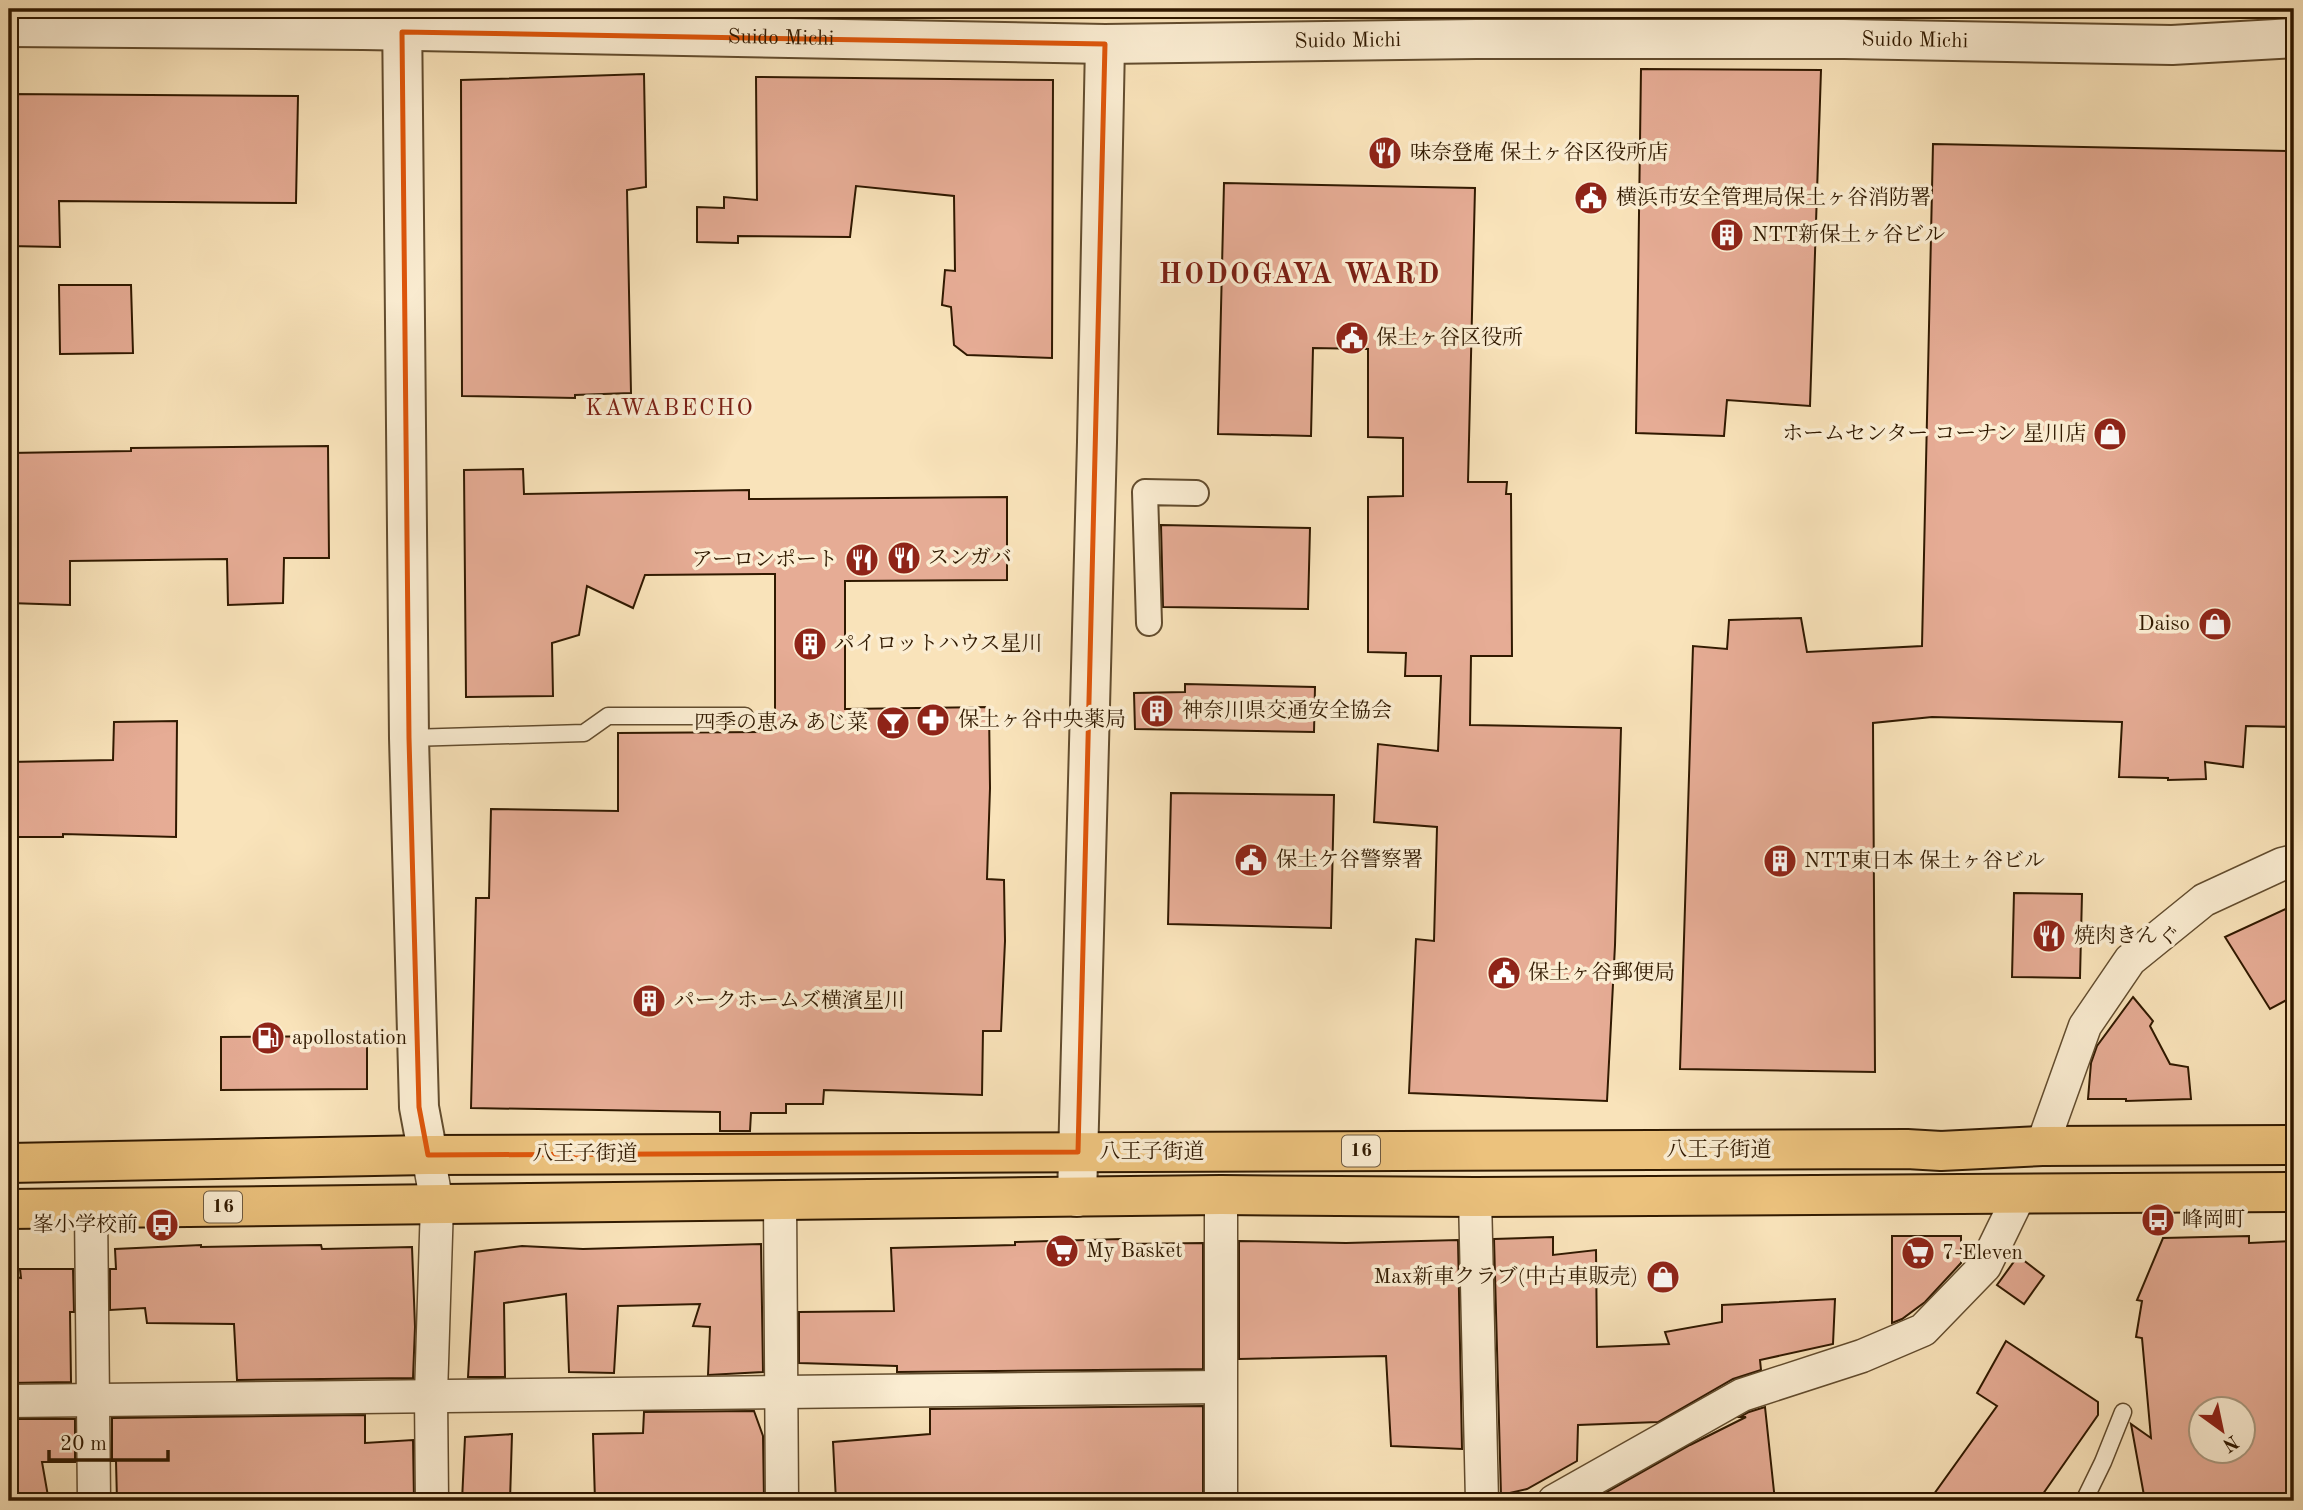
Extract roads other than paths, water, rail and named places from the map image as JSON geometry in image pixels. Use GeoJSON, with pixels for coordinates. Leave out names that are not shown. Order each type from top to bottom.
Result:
{"type":"FeatureCollection","features":[{"type":"Feature","properties":{"kind":"highway","name":"八王子街道"},"geometry":{"type":"LineString","coordinates":[[9,1163],[429,1155],[1941,1151],[2042,1146],[2294,1145]]}},
{"type":"Feature","properties":{"kind":"highway","name":"八王子街道"},"geometry":{"type":"LineString","coordinates":[[9,1209],[1221,1195],[1475,1197],[2294,1192]]}},
{"type":"Feature","properties":{"kind":"street","name":"Suido Michi"},"geometry":{"type":"LineString","coordinates":[[9,27],[402,20],[1105,44],[1490,39],[1844,39],[2172,45],[2294,38]]}},
{"type":"Feature","properties":{"kind":"street"},"geometry":{"type":"LineString","coordinates":[[402,20],[409,738],[419,1107],[437,1204],[431,1395],[432,1501]]}},
{"type":"Feature","properties":{"kind":"street"},"geometry":{"type":"LineString","coordinates":[[1077,1197],[1098,429],[1105,44]]}},
{"type":"Feature","properties":{"kind":"street"},"geometry":{"type":"LineString","coordinates":[[1149,623],[1145,492],[1196,493]]}},
{"type":"Feature","properties":{"kind":"street"},"geometry":{"type":"LineString","coordinates":[[2042,1146],[2085,1026],[2130,960],[2204,901],[2282,864],[2294,861]]}},
{"type":"Feature","properties":{"kind":"street"},"geometry":{"type":"LineString","coordinates":[[1554,1501],[1742,1395],[1862,1356],[1923,1330],[1984,1265],[2020,1194]]}},
{"type":"Feature","properties":{"kind":"street"},"geometry":{"type":"LineString","coordinates":[[1221,1195],[1221,1501]]}},
{"type":"Feature","properties":{"kind":"street"},"geometry":{"type":"LineString","coordinates":[[1475,1197],[1482,1501]]}},
{"type":"Feature","properties":{"kind":"street"},"geometry":{"type":"LineString","coordinates":[[780,1201],[782,1501]]}},
{"type":"Feature","properties":{"kind":"street"},"geometry":{"type":"LineString","coordinates":[[91,1208],[94,1501]]}},
{"type":"Feature","properties":{"kind":"street"},"geometry":{"type":"LineString","coordinates":[[9,1401],[1220,1387]]}},
{"type":"Feature","properties":{"kind":"lane"},"geometry":{"type":"LineString","coordinates":[[409,738],[584,733],[608,716],[745,716]]}},
{"type":"Feature","properties":{"kind":"lane"},"geometry":{"type":"LineString","coordinates":[[2084,1501],[2123,1412]]}},
{"type":"Feature","properties":{"kind":"place","name":"味奈登庵 保土ヶ谷区役所店"},"geometry":{"type":"Point","coordinates":[1385,153]}},
{"type":"Feature","properties":{"kind":"place","name":"横浜市安全管理局保土ヶ谷消防署"},"geometry":{"type":"Point","coordinates":[1591,198]}},
{"type":"Feature","properties":{"kind":"place","name":"NTT新保土ヶ谷ビル"},"geometry":{"type":"Point","coordinates":[1727,235]}},
{"type":"Feature","properties":{"kind":"place","name":"保土ヶ谷区役所"},"geometry":{"type":"Point","coordinates":[1352,338]}},
{"type":"Feature","properties":{"kind":"place","name":"ホームセンター コーナン 星川店"},"geometry":{"type":"Point","coordinates":[2110,434]}},
{"type":"Feature","properties":{"kind":"place","name":"スンガバ"},"geometry":{"type":"Point","coordinates":[904,558]}},
{"type":"Feature","properties":{"kind":"place","name":"アーロンポート"},"geometry":{"type":"Point","coordinates":[862,560]}},
{"type":"Feature","properties":{"kind":"place","name":"Daiso"},"geometry":{"type":"Point","coordinates":[2215,624]}},
{"type":"Feature","properties":{"kind":"place","name":"パイロットハウス星川"},"geometry":{"type":"Point","coordinates":[810,644]}},
{"type":"Feature","properties":{"kind":"place","name":"神奈川県交通安全協会"},"geometry":{"type":"Point","coordinates":[1157,711]}},
{"type":"Feature","properties":{"kind":"place","name":"保土ヶ谷中央薬局"},"geometry":{"type":"Point","coordinates":[933,720]}},
{"type":"Feature","properties":{"kind":"place","name":"四季の恵み あじ菜"},"geometry":{"type":"Point","coordinates":[893,723]}},
{"type":"Feature","properties":{"kind":"place","name":"保土ケ谷警察署"},"geometry":{"type":"Point","coordinates":[1251,860]}},
{"type":"Feature","properties":{"kind":"place","name":"NTT東日本 保土ヶ谷ビル"},"geometry":{"type":"Point","coordinates":[1780,861]}},
{"type":"Feature","properties":{"kind":"place","name":"焼肉きんぐ"},"geometry":{"type":"Point","coordinates":[2049,936]}},
{"type":"Feature","properties":{"kind":"place","name":"保土ヶ谷郵便局"},"geometry":{"type":"Point","coordinates":[1504,973]}},
{"type":"Feature","properties":{"kind":"place","name":"パークホームズ横濱星川"},"geometry":{"type":"Point","coordinates":[649,1001]}},
{"type":"Feature","properties":{"kind":"place","name":"apollostation"},"geometry":{"type":"Point","coordinates":[268,1038]}},
{"type":"Feature","properties":{"kind":"place","name":"峰岡町"},"geometry":{"type":"Point","coordinates":[2158,1220]}},
{"type":"Feature","properties":{"kind":"place","name":"峯小学校前"},"geometry":{"type":"Point","coordinates":[162,1225]}},
{"type":"Feature","properties":{"kind":"place","name":"My Basket"},"geometry":{"type":"Point","coordinates":[1062,1251]}},
{"type":"Feature","properties":{"kind":"place","name":"7-Eleven"},"geometry":{"type":"Point","coordinates":[1918,1253]}},
{"type":"Feature","properties":{"kind":"place","name":"Max新車クラブ(中古車販売)"},"geometry":{"type":"Point","coordinates":[1663,1277]}},
{"type":"Feature","properties":{"kind":"district","name":"HODOGAYA WARD"},"geometry":{"type":"Point","coordinates":[1300,276]}},
{"type":"Feature","properties":{"kind":"district","name":"KAWABECHO"},"geometry":{"type":"Point","coordinates":[670,408]}}]}
